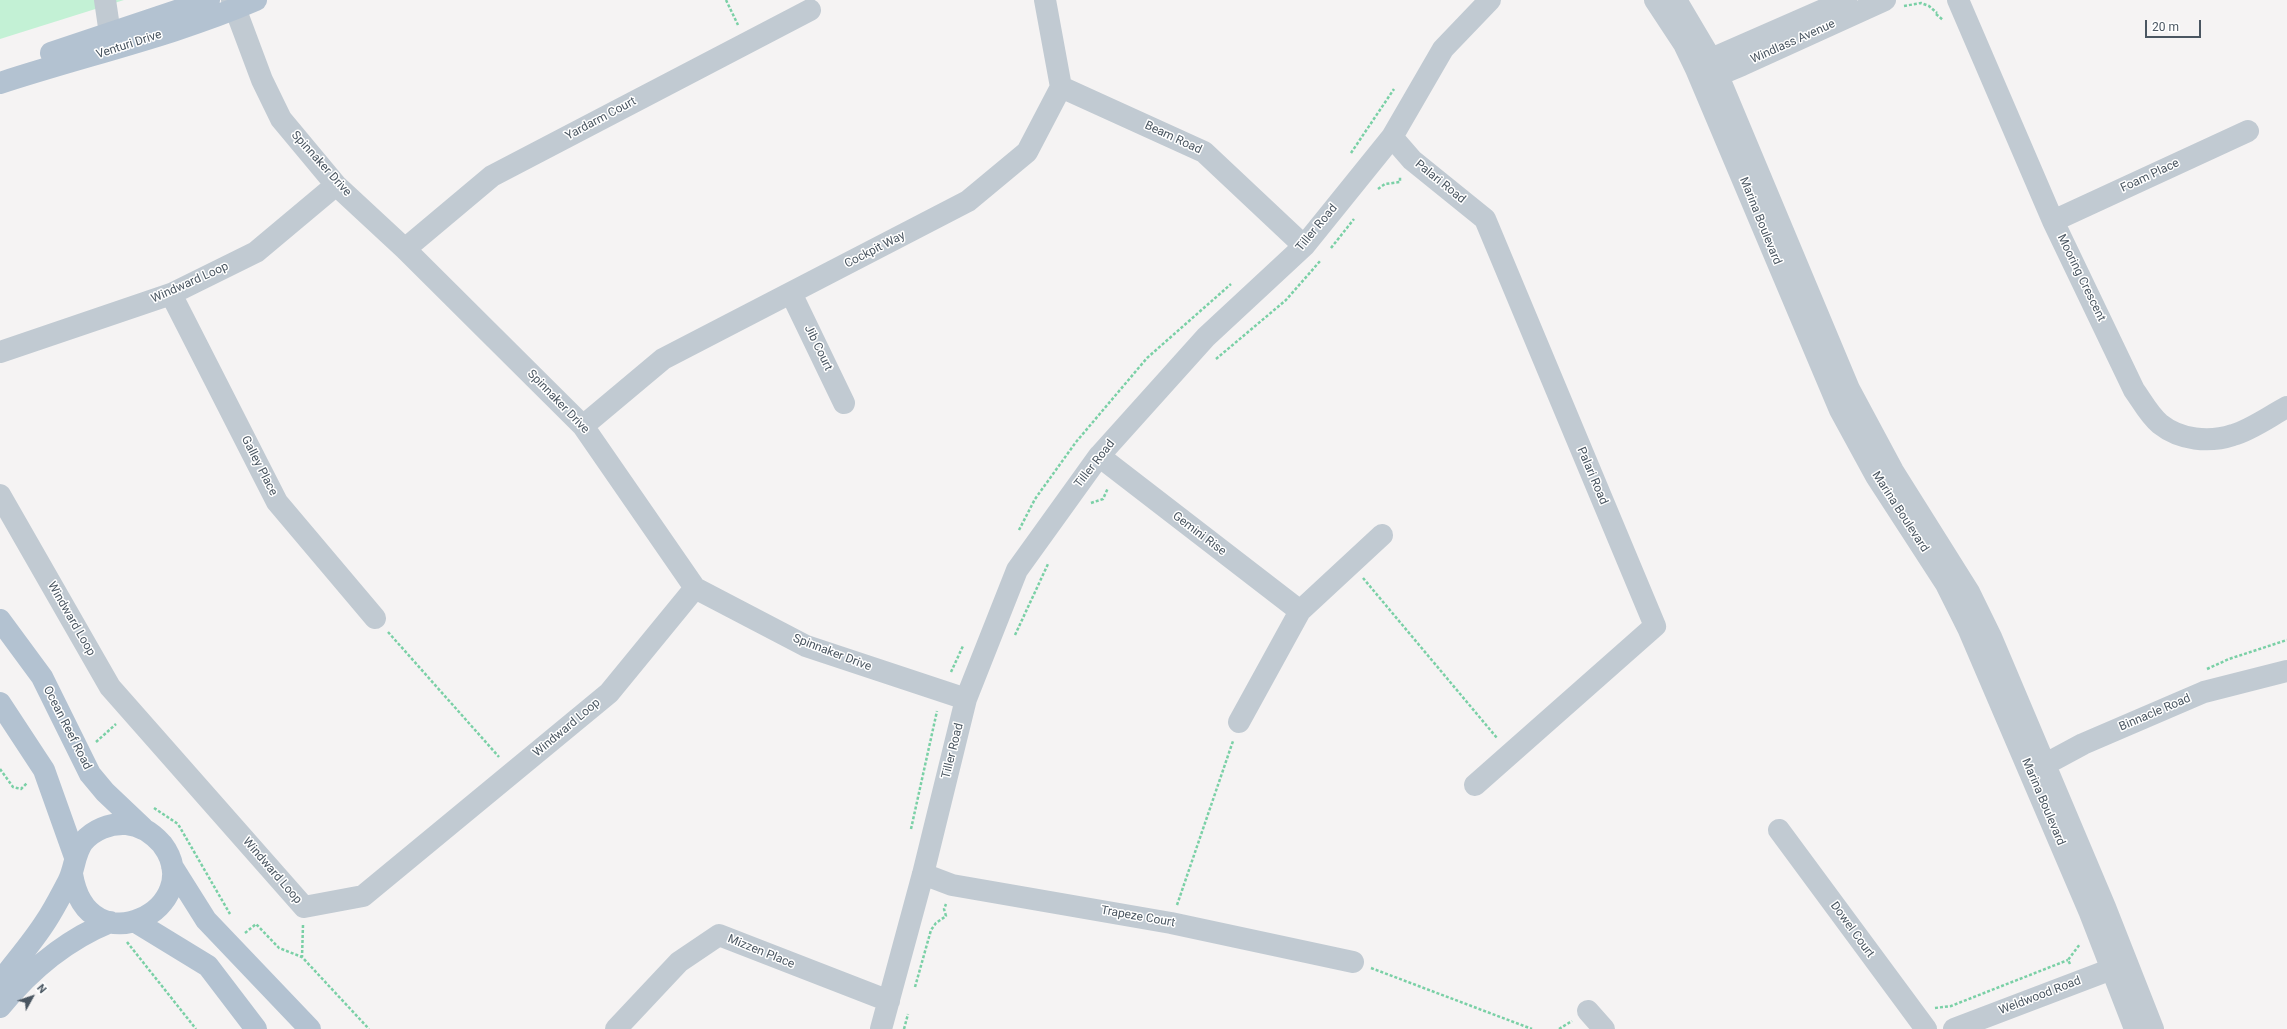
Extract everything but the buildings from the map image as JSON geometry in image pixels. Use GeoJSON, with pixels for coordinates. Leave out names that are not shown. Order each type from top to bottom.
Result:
{"type":"FeatureCollection","features":[{"type":"Feature","properties":{"kind":"main road","name":"Venturi Drive"},"geometry":{"type":"LineString","coordinates":[[0,67],[110,34],[209,0]]}},
{"type":"Feature","properties":{"kind":"main road","name":"Venturi Drive"},"geometry":{"type":"LineString","coordinates":[[0,83],[115,50],[234,5],[256,0]]}},
{"type":"Feature","properties":{"kind":"main road","name":"Ocean Reef Road"},"geometry":{"type":"LineString","coordinates":[[0,620],[42,677],[90,774],[105,792],[143,828]]}},
{"type":"Feature","properties":{"kind":"main road"},"geometry":{"type":"LineString","coordinates":[[0,703],[44,770],[74,865],[75,890],[83,904],[95,915],[110,922],[123,924],[131,931],[208,966],[256,1029]]}},
{"type":"Feature","properties":{"kind":"main road"},"geometry":{"type":"LineString","coordinates":[[0,982],[46,922],[74,865],[83,842],[95,832],[110,825],[127,824],[143,828],[156,837],[166,850],[172,866],[206,920],[310,1029]]}},
{"type":"Feature","properties":{"kind":"main road"},"geometry":{"type":"LineString","coordinates":[[131,931],[160,906],[168,894],[172,880],[172,866]]}},
{"type":"Feature","properties":{"kind":"main road"},"geometry":{"type":"LineString","coordinates":[[0,1007],[32,971],[67,944],[110,922]]}},
{"type":"Feature","properties":{"kind":"street"},"geometry":{"type":"LineString","coordinates":[[105,0],[110,34]]}},
{"type":"Feature","properties":{"kind":"street"},"geometry":{"type":"LineString","coordinates":[[1045,0],[1061,87]]}},
{"type":"Feature","properties":{"kind":"street","name":"Tiller Road"},"geometry":{"type":"LineString","coordinates":[[881,1029],[923,874],[966,699],[1017,570],[1099,456],[1206,337],[1304,246],[1392,136],[1443,49],[1490,0]]}},
{"type":"Feature","properties":{"kind":"street","name":"Marina Boulevard"},"geometry":{"type":"LineString","coordinates":[[1656,0],[1684,44],[1706,70]]}},
{"type":"Feature","properties":{"kind":"street","name":"Marina Boulevard"},"geometry":{"type":"LineString","coordinates":[[1676,0],[1706,70],[1840,410],[1876,476],[1946,584],[2037,769],[2119,966],[2153,1029]]}},
{"type":"Feature","properties":{"kind":"street","name":"Windlass Avenue"},"geometry":{"type":"LineString","coordinates":[[1706,70],[1846,0]]}},
{"type":"Feature","properties":{"kind":"street","name":"Windlass Avenue"},"geometry":{"type":"LineString","coordinates":[[1706,70],[1885,0]]}},
{"type":"Feature","properties":{"kind":"street","name":"Mooring Crescent"},"geometry":{"type":"LineString","coordinates":[[1958,0],[2053,221],[2134,390],[2160,424],[2176,433],[2195,439],[2216,439],[2234,435],[2287,407]]}},
{"type":"Feature","properties":{"kind":"street","name":"Spinnaker Drive"},"geometry":{"type":"LineString","coordinates":[[234,5],[262,80],[281,119],[336,185],[405,249],[583,426],[695,588],[806,646],[966,699]]}},
{"type":"Feature","properties":{"kind":"street","name":"Yardarm Court"},"geometry":{"type":"LineString","coordinates":[[405,249],[492,176],[810,10]]}},
{"type":"Feature","properties":{"kind":"street","name":"Beam Road"},"geometry":{"type":"LineString","coordinates":[[1061,87],[1204,152],[1304,246]]}},
{"type":"Feature","properties":{"kind":"street","name":"Cockpit Way"},"geometry":{"type":"LineString","coordinates":[[583,426],[663,359],[968,202],[1027,152],[1061,87]]}},
{"type":"Feature","properties":{"kind":"street","name":"Foam Place"},"geometry":{"type":"LineString","coordinates":[[2053,221],[2248,131]]}},
{"type":"Feature","properties":{"kind":"street","name":"Palari Road"},"geometry":{"type":"LineString","coordinates":[[1392,136],[1412,160],[1485,219],[1655,626],[1475,785]]}},
{"type":"Feature","properties":{"kind":"street","name":"Windward Loop"},"geometry":{"type":"LineString","coordinates":[[0,352],[171,294],[256,252],[336,185]]}},
{"type":"Feature","properties":{"kind":"street","name":"Jib Court"},"geometry":{"type":"LineString","coordinates":[[791,293],[844,403]]}},
{"type":"Feature","properties":{"kind":"street","name":"Galley Place"},"geometry":{"type":"LineString","coordinates":[[171,294],[277,502],[375,618]]}},
{"type":"Feature","properties":{"kind":"street","name":"Gemini Rise"},"geometry":{"type":"LineString","coordinates":[[1099,456],[1300,612]]}},
{"type":"Feature","properties":{"kind":"street","name":"Windward Loop"},"geometry":{"type":"LineString","coordinates":[[0,495],[110,687],[304,907],[363,896],[609,693],[695,588]]}},
{"type":"Feature","properties":{"kind":"street"},"geometry":{"type":"LineString","coordinates":[[1239,722],[1300,612],[1382,535]]}},
{"type":"Feature","properties":{"kind":"street","name":"Binnacle Road"},"geometry":{"type":"LineString","coordinates":[[2037,769],[2083,744],[2204,692],[2287,671]]}},
{"type":"Feature","properties":{"kind":"street","name":"Dowel Court"},"geometry":{"type":"LineString","coordinates":[[1779,830],[1921,1022]]}},
{"type":"Feature","properties":{"kind":"street","name":"Trapeze Court"},"geometry":{"type":"LineString","coordinates":[[923,874],[952,884],[1171,922],[1353,962]]}},
{"type":"Feature","properties":{"kind":"street","name":"Mizzen Place"},"geometry":{"type":"LineString","coordinates":[[616,1029],[680,962],[719,935],[889,1001]]}},
{"type":"Feature","properties":{"kind":"street","name":"Marina Boulevard"},"geometry":{"type":"LineString","coordinates":[[2119,966],[2135,1029]]}},
{"type":"Feature","properties":{"kind":"street","name":"Weldwood Road"},"geometry":{"type":"LineString","coordinates":[[1954,1029],[2119,966]]}},
{"type":"Feature","properties":{"kind":"street"},"geometry":{"type":"LineString","coordinates":[[1588,1011],[1604,1029]]}},
{"type":"Feature","properties":{"kind":"path"},"geometry":{"type":"LineString","coordinates":[[726,0],[747,43]]}},
{"type":"Feature","properties":{"kind":"path"},"geometry":{"type":"LineString","coordinates":[[1352,564],[1510,754]]}},
{"type":"Feature","properties":{"kind":"path"},"geometry":{"type":"LineString","coordinates":[[375,618],[513,772]]}},
{"type":"Feature","properties":{"kind":"path"},"geometry":{"type":"LineString","coordinates":[[1171,922],[1239,722]]}},
{"type":"Feature","properties":{"kind":"path"},"geometry":{"type":"LineString","coordinates":[[0,769],[12,788],[21,789],[29,780],[32,787]]}},
{"type":"Feature","properties":{"kind":"path"},"geometry":{"type":"LineString","coordinates":[[302,957],[304,907]]}},
{"type":"Feature","properties":{"kind":"path"},"geometry":{"type":"LineString","coordinates":[[256,924],[279,948],[302,957],[369,1029]]}},
{"type":"Feature","properties":{"kind":"path"},"geometry":{"type":"LineString","coordinates":[[131,931],[196,1029]]}},
{"type":"Feature","properties":{"kind":"path"},"geometry":{"type":"LineString","coordinates":[[1921,1022],[1924,1009],[1951,1006],[2068,960]]}},
{"type":"Feature","properties":{"kind":"path"},"geometry":{"type":"LineString","coordinates":[[1353,962],[1532,1029]]}},
{"type":"Feature","properties":{"kind":"green space"},"geometry":{"type":"Polygon","coordinates":[[[0,0],[124,0],[0,39],[0,0]]]}}]}
